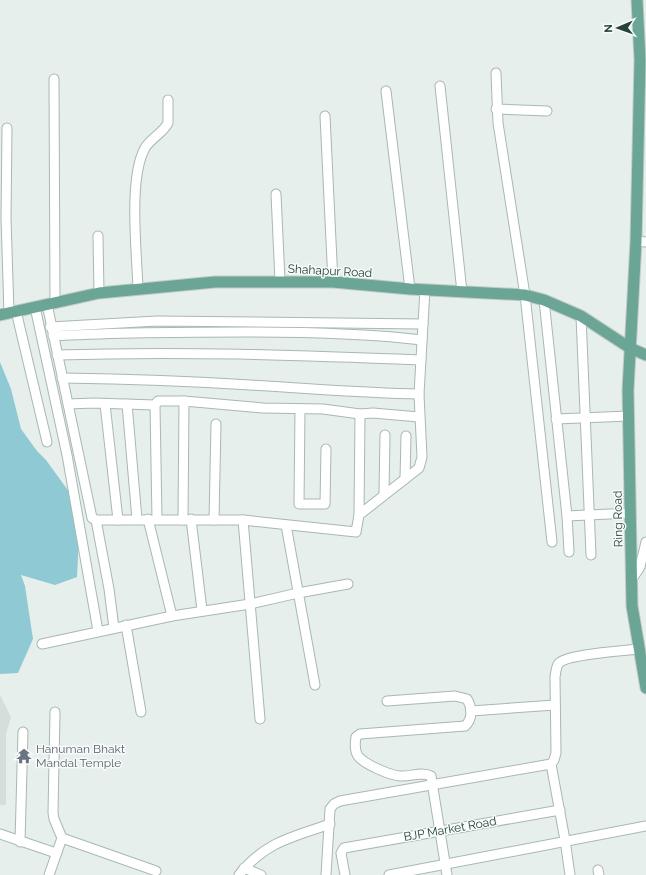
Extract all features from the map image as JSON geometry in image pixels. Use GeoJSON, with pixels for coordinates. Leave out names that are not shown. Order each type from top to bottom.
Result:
{"type":"FeatureCollection","features":[{"type":"Feature","properties":{"kind":"main road","name":"Ring Road"},"geometry":{"type":"LineString","coordinates":[[637,0],[640,29],[641,242],[630,348],[629,416],[632,606],[638,649],[646,688]]}},
{"type":"Feature","properties":{"kind":"main road","name":"Shahapur Road"},"geometry":{"type":"LineString","coordinates":[[8,313],[99,293],[215,282],[334,282],[410,289],[525,295],[544,300],[581,316],[630,348],[646,355]]}},
{"type":"Feature","properties":{"kind":"street"},"geometry":{"type":"LineString","coordinates":[[496,73],[496,110],[525,295],[552,542]]}},
{"type":"Feature","properties":{"kind":"street"},"geometry":{"type":"LineString","coordinates":[[54,79],[51,303],[52,332],[90,514],[96,520],[109,589],[114,628]]}},
{"type":"Feature","properties":{"kind":"street"},"geometry":{"type":"LineString","coordinates":[[440,86],[462,292]]}},
{"type":"Feature","properties":{"kind":"street"},"geometry":{"type":"LineString","coordinates":[[386,91],[410,289]]}},
{"type":"Feature","properties":{"kind":"street"},"geometry":{"type":"LineString","coordinates":[[138,290],[136,208],[137,176],[141,159],[146,147],[168,123],[168,100]]}},
{"type":"Feature","properties":{"kind":"street"},"geometry":{"type":"LineString","coordinates":[[496,110],[547,110]]}},
{"type":"Feature","properties":{"kind":"street"},"geometry":{"type":"LineString","coordinates":[[325,116],[334,282]]}},
{"type":"Feature","properties":{"kind":"street"},"geometry":{"type":"LineString","coordinates":[[7,128],[6,218],[8,313],[47,442]]}},
{"type":"Feature","properties":{"kind":"street"},"geometry":{"type":"LineString","coordinates":[[276,194],[280,282]]}},
{"type":"Feature","properties":{"kind":"street"},"geometry":{"type":"LineString","coordinates":[[98,236],[99,293]]}},
{"type":"Feature","properties":{"kind":"street"},"geometry":{"type":"LineString","coordinates":[[359,515],[419,468],[422,457],[419,394],[425,289]]}},
{"type":"Feature","properties":{"kind":"street"},"geometry":{"type":"LineString","coordinates":[[544,300],[567,516],[569,552]]}},
{"type":"Feature","properties":{"kind":"street"},"geometry":{"type":"LineString","coordinates":[[35,307],[67,455],[98,631]]}},
{"type":"Feature","properties":{"kind":"street"},"geometry":{"type":"LineString","coordinates":[[581,316],[587,418],[591,555]]}},
{"type":"Feature","properties":{"kind":"street"},"geometry":{"type":"LineString","coordinates":[[52,332],[157,321],[422,324]]}},
{"type":"Feature","properties":{"kind":"street"},"geometry":{"type":"LineString","coordinates":[[52,332],[290,332],[366,335],[422,340]]}},
{"type":"Feature","properties":{"kind":"street"},"geometry":{"type":"LineString","coordinates":[[58,355],[128,353],[250,353],[422,360]]}},
{"type":"Feature","properties":{"kind":"street"},"geometry":{"type":"LineString","coordinates":[[62,378],[248,384],[375,394],[419,394]]}},
{"type":"Feature","properties":{"kind":"street"},"geometry":{"type":"LineString","coordinates":[[157,519],[155,406],[158,401],[184,401],[300,409],[323,409],[360,414],[373,413],[419,417]]}},
{"type":"Feature","properties":{"kind":"street"},"geometry":{"type":"LineString","coordinates":[[184,401],[187,520],[202,610]]}},
{"type":"Feature","properties":{"kind":"street"},"geometry":{"type":"LineString","coordinates":[[68,404],[127,404],[155,406]]}},
{"type":"Feature","properties":{"kind":"street"},"geometry":{"type":"LineString","coordinates":[[105,404],[118,520]]}},
{"type":"Feature","properties":{"kind":"street"},"geometry":{"type":"LineString","coordinates":[[127,404],[137,519]]}},
{"type":"Feature","properties":{"kind":"street"},"geometry":{"type":"LineString","coordinates":[[300,409],[299,504],[325,504],[326,449]]}},
{"type":"Feature","properties":{"kind":"street"},"geometry":{"type":"LineString","coordinates":[[96,520],[243,520],[356,532],[359,515],[360,414]]}},
{"type":"Feature","properties":{"kind":"street"},"geometry":{"type":"LineString","coordinates":[[556,419],[629,416]]}},
{"type":"Feature","properties":{"kind":"street"},"geometry":{"type":"LineString","coordinates":[[214,520],[216,424]]}},
{"type":"Feature","properties":{"kind":"street"},"geometry":{"type":"LineString","coordinates":[[384,494],[385,435]]}},
{"type":"Feature","properties":{"kind":"street"},"geometry":{"type":"LineString","coordinates":[[405,479],[406,436]]}},
{"type":"Feature","properties":{"kind":"street"},"geometry":{"type":"LineString","coordinates":[[567,516],[631,513]]}},
{"type":"Feature","properties":{"kind":"street"},"geometry":{"type":"LineString","coordinates":[[148,519],[172,616]]}},
{"type":"Feature","properties":{"kind":"street"},"geometry":{"type":"LineString","coordinates":[[243,520],[260,719]]}},
{"type":"Feature","properties":{"kind":"street"},"geometry":{"type":"LineString","coordinates":[[286,525],[315,685]]}},
{"type":"Feature","properties":{"kind":"street"},"geometry":{"type":"LineString","coordinates":[[632,579],[640,567],[646,542]]}},
{"type":"Feature","properties":{"kind":"street"},"geometry":{"type":"LineString","coordinates":[[42,644],[202,610],[250,604],[348,584]]}},
{"type":"Feature","properties":{"kind":"street"},"geometry":{"type":"LineString","coordinates":[[126,625],[141,712]]}},
{"type":"Feature","properties":{"kind":"street"},"geometry":{"type":"LineString","coordinates":[[570,875],[551,764],[556,753],[556,667],[564,659],[638,649]]}},
{"type":"Feature","properties":{"kind":"street"},"geometry":{"type":"LineString","coordinates":[[387,701],[462,697],[467,699],[471,711],[469,723],[461,727],[360,734],[356,737],[355,750],[361,759],[393,776],[427,774],[432,779],[447,875]]}},
{"type":"Feature","properties":{"kind":"street"},"geometry":{"type":"LineString","coordinates":[[471,711],[555,706]]}},
{"type":"Feature","properties":{"kind":"street"},"geometry":{"type":"LineString","coordinates":[[49,875],[62,838],[53,813],[55,712]]}},
{"type":"Feature","properties":{"kind":"street"},"geometry":{"type":"LineString","coordinates":[[20,842],[23,732]]}},
{"type":"Feature","properties":{"kind":"street"},"geometry":{"type":"LineString","coordinates":[[326,875],[330,809],[334,804],[340,801],[551,764]]}},
{"type":"Feature","properties":{"kind":"street","name":"BJP Market Road"},"geometry":{"type":"LineString","coordinates":[[345,875],[341,850],[344,848],[560,810]]}},
{"type":"Feature","properties":{"kind":"street"},"geometry":{"type":"LineString","coordinates":[[242,872],[257,855],[271,845],[330,824]]}},
{"type":"Feature","properties":{"kind":"street"},"geometry":{"type":"LineString","coordinates":[[389,875],[565,840],[646,826]]}},
{"type":"Feature","properties":{"kind":"street"},"geometry":{"type":"LineString","coordinates":[[0,834],[56,853]]}},
{"type":"Feature","properties":{"kind":"street"},"geometry":{"type":"LineString","coordinates":[[62,838],[156,871]]}},
{"type":"Feature","properties":{"kind":"street"},"geometry":{"type":"LineString","coordinates":[[242,872],[261,875]]}},
{"type":"Feature","properties":{"kind":"shaded area"},"geometry":{"type":"Polygon","coordinates":[[[0,695],[11,717],[6,734],[6,805],[0,805],[0,695]]]}},
{"type":"Feature","properties":{"kind":"water"},"geometry":{"type":"Polygon","coordinates":[[[0,362],[11,389],[21,429],[75,500],[79,536],[77,577],[55,585],[21,575],[25,586],[33,639],[18,673],[0,674],[0,362]]]}},
{"type":"Feature","properties":{"kind":"place","name":"Hanuman Bhakt Mandal Temple"},"geometry":{"type":"Point","coordinates":[24,756]}}]}
